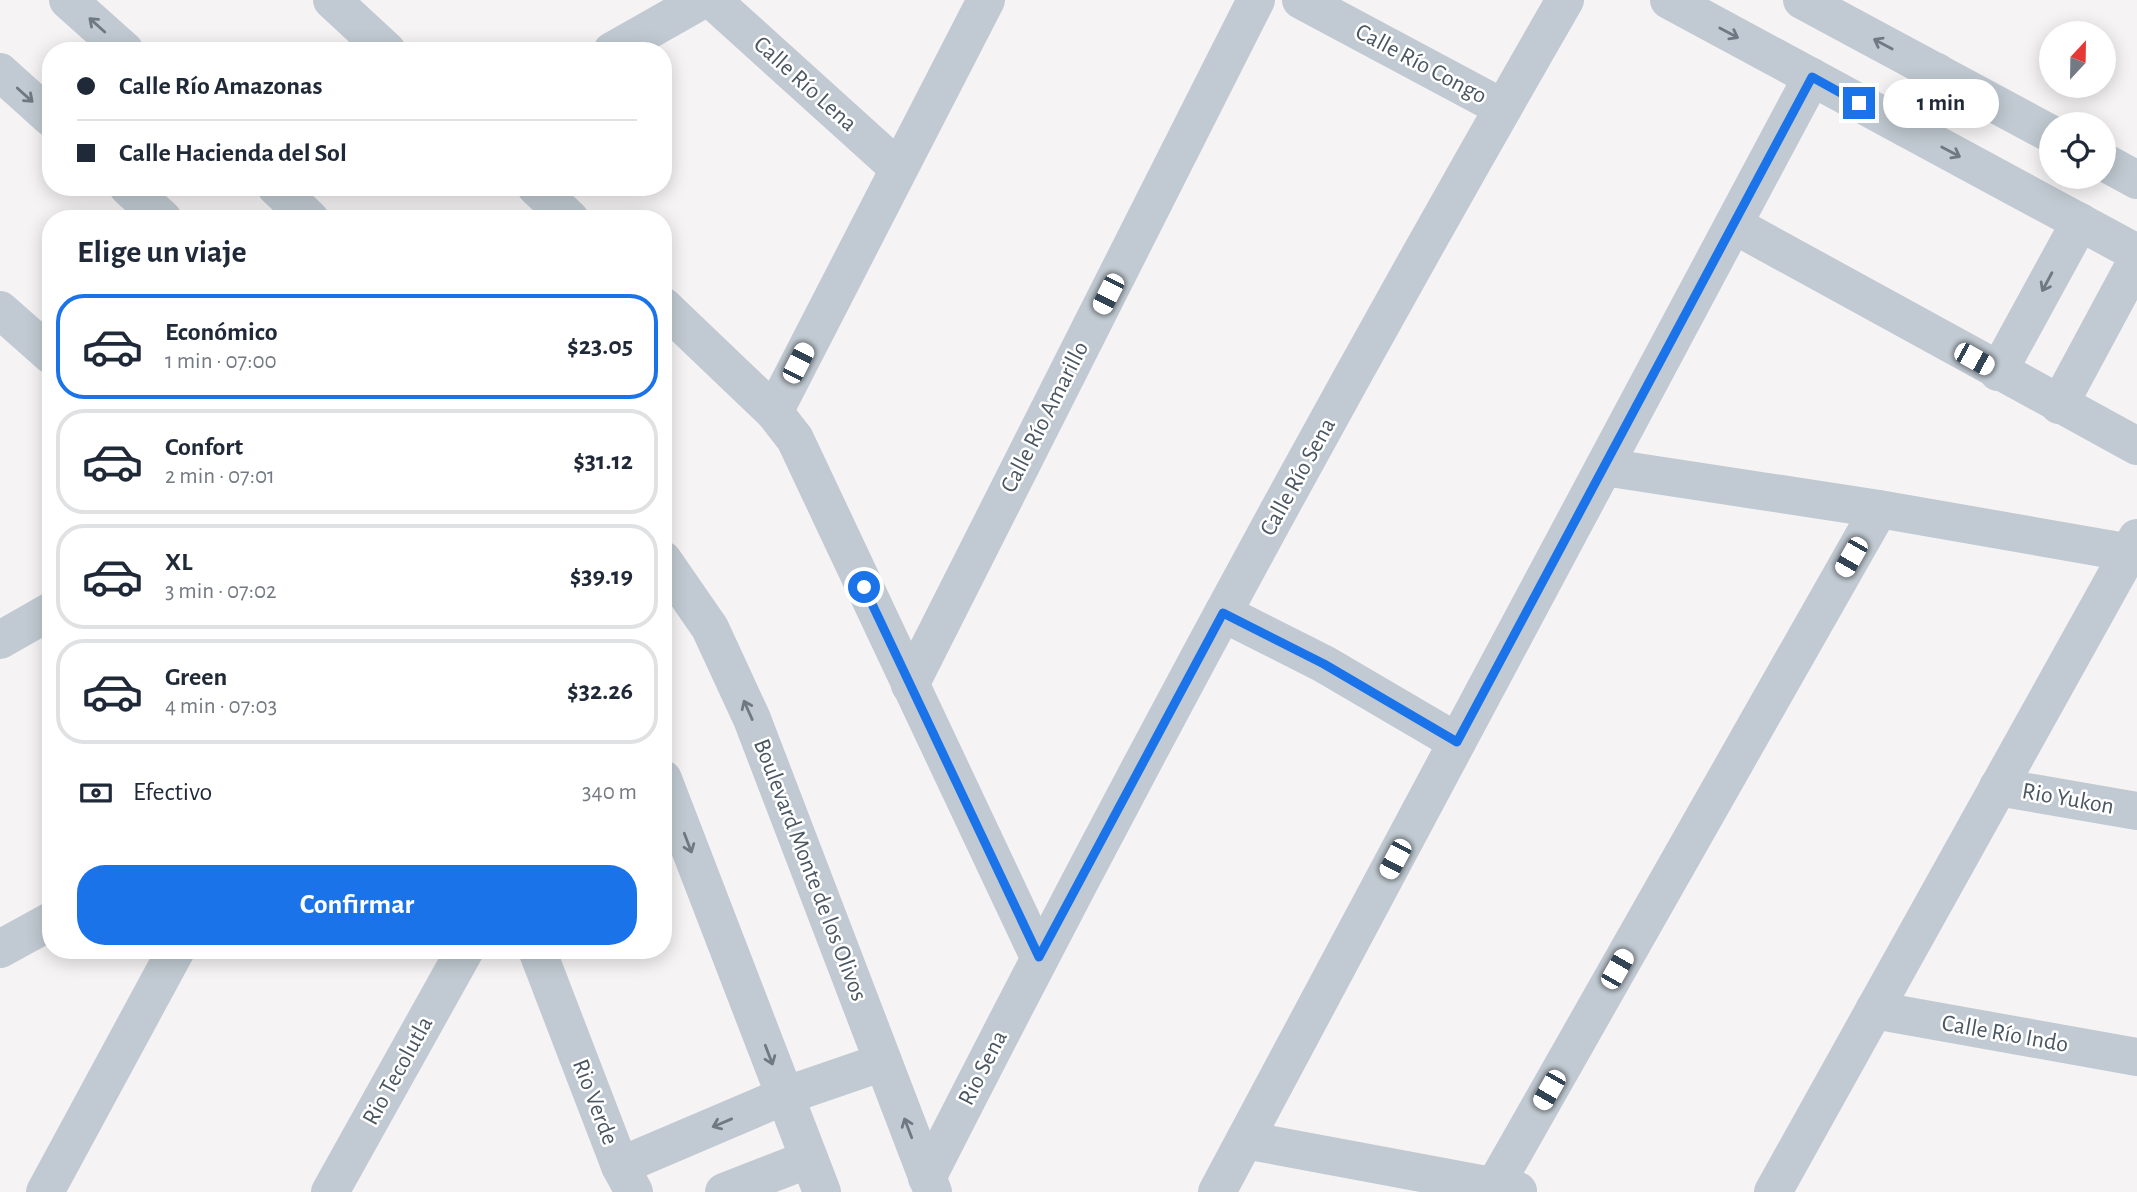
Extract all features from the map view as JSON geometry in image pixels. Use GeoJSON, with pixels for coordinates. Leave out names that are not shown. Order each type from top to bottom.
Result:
{"type":"FeatureCollection","features":[{"type":"Feature","properties":{"kind":"street"},"geometry":{"type":"LineString","coordinates":[[68,0],[115,42]]}},
{"type":"Feature","properties":{"kind":"street"},"geometry":{"type":"LineString","coordinates":[[332,0],[377,42]]}},
{"type":"Feature","properties":{"kind":"street"},"geometry":{"type":"LineString","coordinates":[[628,42],[702,0]]}},
{"type":"Feature","properties":{"kind":"street","name":"Calle Río Lena"},"geometry":{"type":"LineString","coordinates":[[712,0],[898,168]]}},
{"type":"Feature","properties":{"kind":"street"},"geometry":{"type":"LineString","coordinates":[[774,412],[986,0]]}},
{"type":"Feature","properties":{"kind":"street","name":"Calle Río Amarillo"},"geometry":{"type":"LineString","coordinates":[[910,685],[1256,0]]}},
{"type":"Feature","properties":{"kind":"street","name":"Calle Río Congo"},"geometry":{"type":"LineString","coordinates":[[1301,0],[1503,108]]}},
{"type":"Feature","properties":{"kind":"street","name":"Calle Río Sena"},"geometry":{"type":"LineString","coordinates":[[1039,957],[1223,613],[1565,0]]}},
{"type":"Feature","properties":{"kind":"street"},"geometry":{"type":"LineString","coordinates":[[1669,0],[2137,253]]}},
{"type":"Feature","properties":{"kind":"street"},"geometry":{"type":"LineString","coordinates":[[1802,0],[1846,10],[1937,72],[2039,127]]}},
{"type":"Feature","properties":{"kind":"street"},"geometry":{"type":"LineString","coordinates":[[0,72],[42,110]]}},
{"type":"Feature","properties":{"kind":"street"},"geometry":{"type":"LineString","coordinates":[[1906,128],[1937,72]]}},
{"type":"Feature","properties":{"kind":"street"},"geometry":{"type":"LineString","coordinates":[[1217,1192],[1812,77]]}},
{"type":"Feature","properties":{"kind":"street"},"geometry":{"type":"LineString","coordinates":[[2116,169],[2137,180]]}},
{"type":"Feature","properties":{"kind":"street"},"geometry":{"type":"LineString","coordinates":[[138,196],[153,210]]}},
{"type":"Feature","properties":{"kind":"street"},"geometry":{"type":"LineString","coordinates":[[286,196],[300,210]]}},
{"type":"Feature","properties":{"kind":"street"},"geometry":{"type":"LineString","coordinates":[[546,196],[560,210]]}},
{"type":"Feature","properties":{"kind":"street"},"geometry":{"type":"LineString","coordinates":[[1998,373],[2080,222]]}},
{"type":"Feature","properties":{"kind":"street"},"geometry":{"type":"LineString","coordinates":[[1734,225],[1998,373],[2137,446]]}},
{"type":"Feature","properties":{"kind":"street"},"geometry":{"type":"LineString","coordinates":[[2059,405],[2137,260]]}},
{"type":"Feature","properties":{"kind":"street"},"geometry":{"type":"LineString","coordinates":[[0,310],[27,349]]}},
{"type":"Feature","properties":{"kind":"street"},"geometry":{"type":"LineString","coordinates":[[672,315],[774,412],[795,439],[1039,957]]}},
{"type":"Feature","properties":{"kind":"street"},"geometry":{"type":"LineString","coordinates":[[1604,467],[2135,548],[1998,787],[1773,1192]]}},
{"type":"Feature","properties":{"kind":"street"},"geometry":{"type":"LineString","coordinates":[[1245,1140],[1507,1189],[1879,509]]}},
{"type":"Feature","properties":{"kind":"street","name":"Boulevard Monte de los Olivos"},"geometry":{"type":"LineString","coordinates":[[672,573],[710,628],[752,719],[930,1185]]}},
{"type":"Feature","properties":{"kind":"street"},"geometry":{"type":"LineString","coordinates":[[1223,613],[1324,664],[1457,742]]}},
{"type":"Feature","properties":{"kind":"street"},"geometry":{"type":"LineString","coordinates":[[0,640],[42,616]]}},
{"type":"Feature","properties":{"kind":"street","name":"Rio Yukon"},"geometry":{"type":"LineString","coordinates":[[1998,787],[2137,811]]}},
{"type":"Feature","properties":{"kind":"street"},"geometry":{"type":"LineString","coordinates":[[672,802],[787,1095],[815,1175],[724,1192]]}},
{"type":"Feature","properties":{"kind":"street"},"geometry":{"type":"LineString","coordinates":[[0,949],[42,926]]}},
{"type":"Feature","properties":{"kind":"street","name":"Rio Sena"},"geometry":{"type":"LineString","coordinates":[[930,1185],[1039,957]]}},
{"type":"Feature","properties":{"kind":"street"},"geometry":{"type":"LineString","coordinates":[[45,1192],[171,959]]}},
{"type":"Feature","properties":{"kind":"street","name":"Rio Tecolutla"},"geometry":{"type":"LineString","coordinates":[[330,1192],[460,959]]}},
{"type":"Feature","properties":{"kind":"street","name":"Rio Verde"},"geometry":{"type":"LineString","coordinates":[[540,959],[621,1183],[787,1095],[883,1062]]}},
{"type":"Feature","properties":{"kind":"street","name":"Calle Río Indo"},"geometry":{"type":"LineString","coordinates":[[1874,1010],[2137,1057]]}},
{"type":"Feature","properties":{"kind":"route"},"geometry":{"type":"LineString","coordinates":[[864,587],[1039,957],[1223,613],[1324,664],[1457,742],[1812,77],[1859,103]]}}]}
